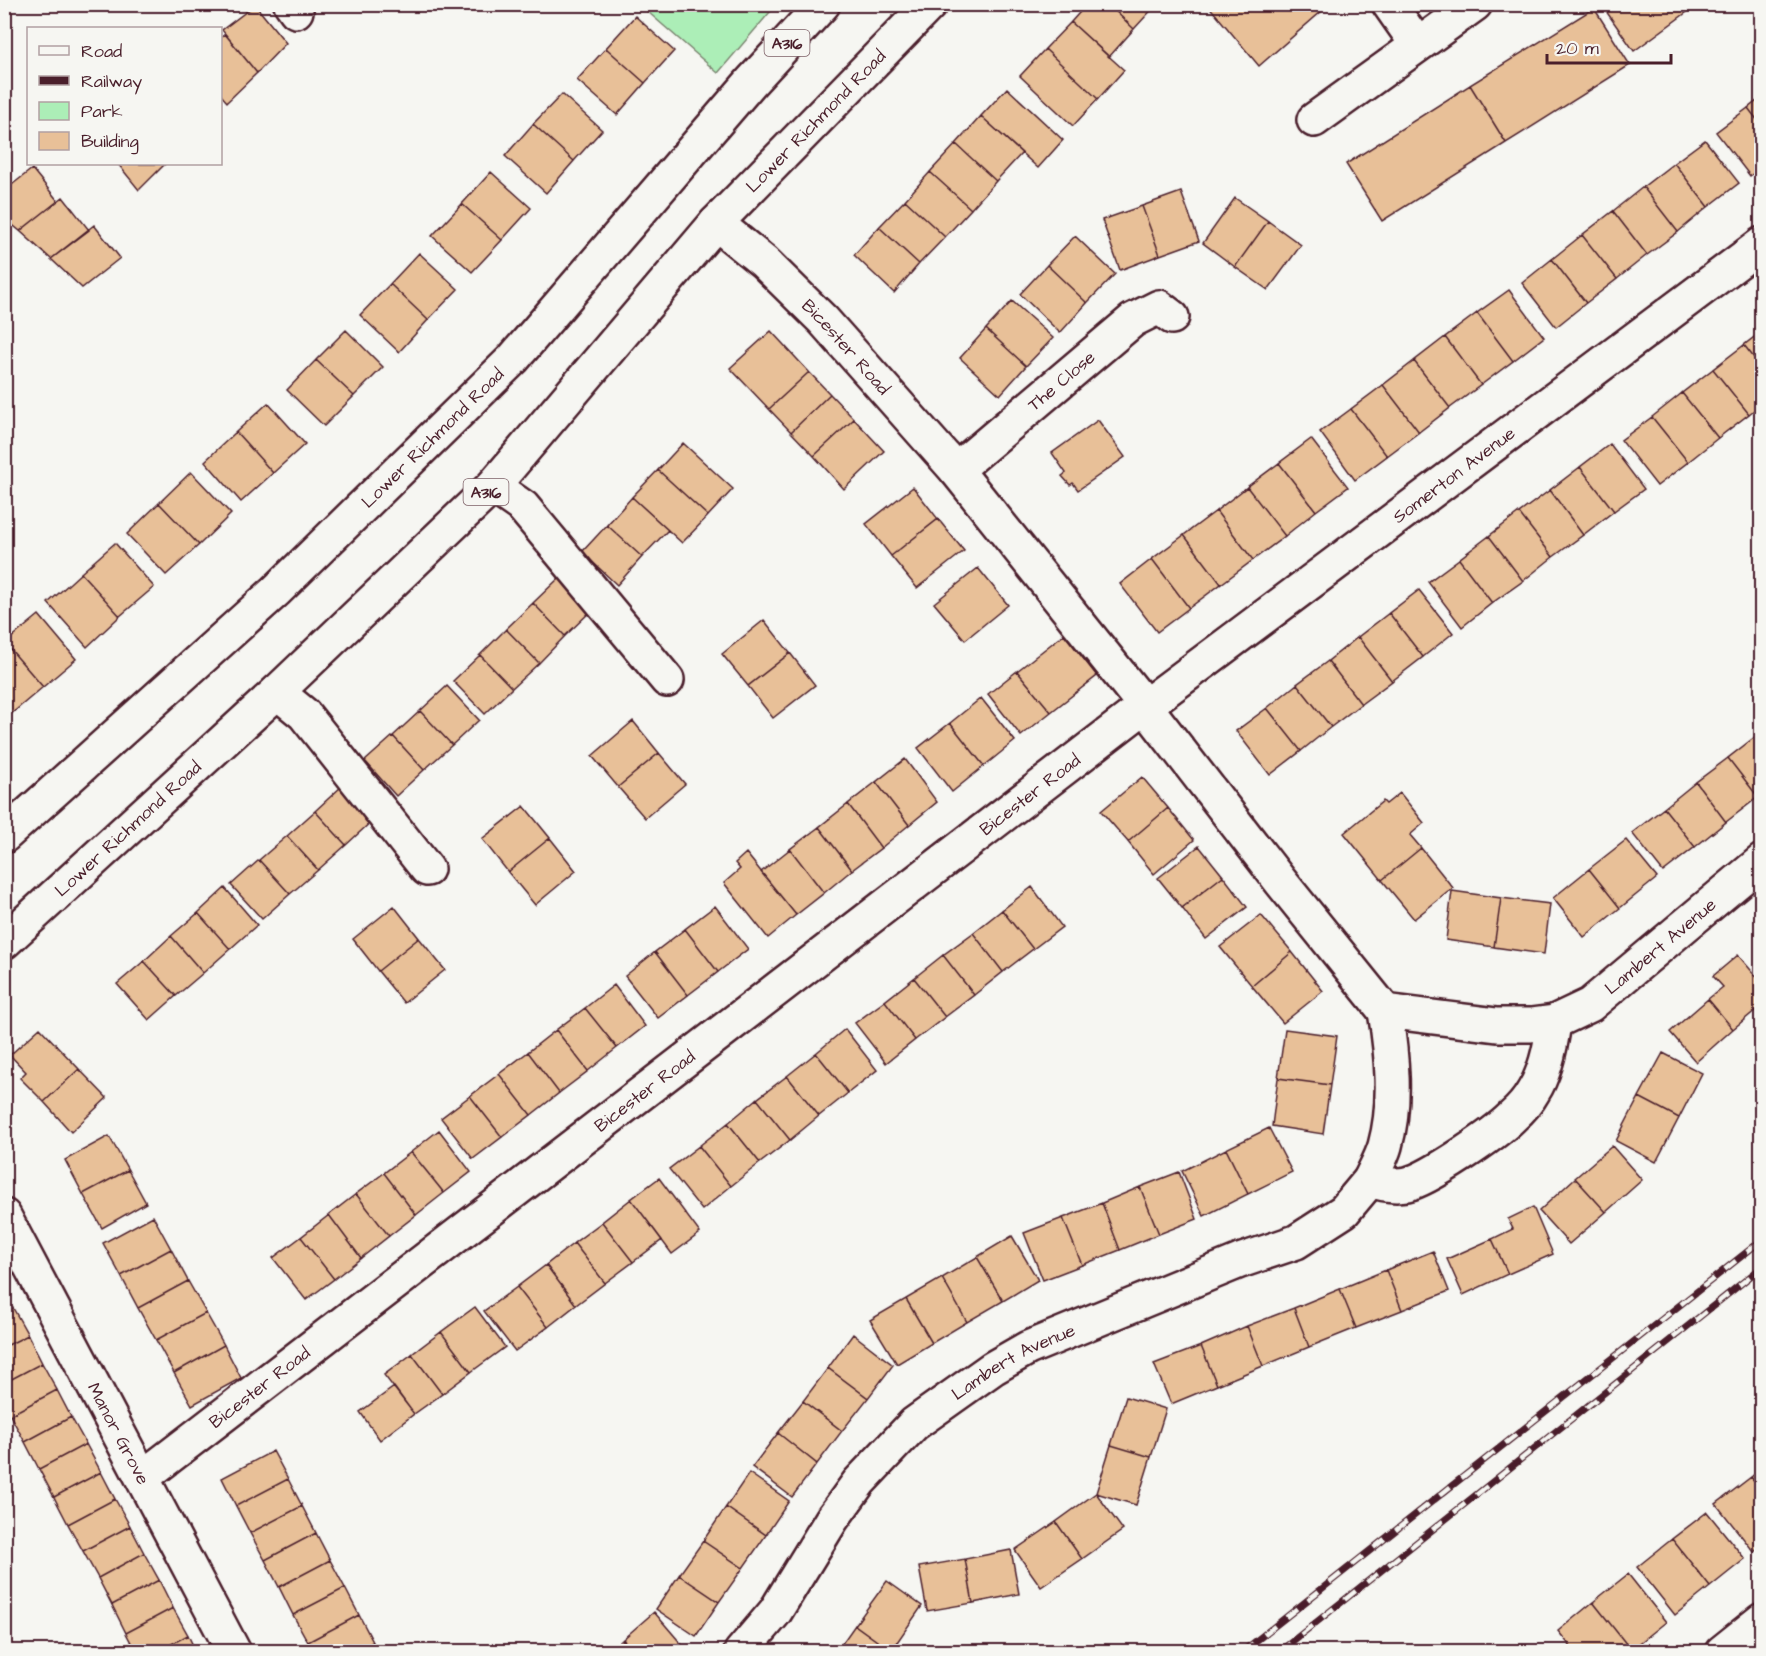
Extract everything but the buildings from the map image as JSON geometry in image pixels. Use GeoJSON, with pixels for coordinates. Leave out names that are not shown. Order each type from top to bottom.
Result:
{"type":"FeatureCollection","features":[{"type":"Feature","properties":{"kind":"main road","name":"Lower Richmond Road"},"geometry":{"type":"LineString","coordinates":[[4,836],[276,591],[513,359],[752,82],[824,4]]}},
{"type":"Feature","properties":{"kind":"main road","name":"Lower Richmond Road"},"geometry":{"type":"LineString","coordinates":[[4,942],[277,692],[493,486],[716,223],[930,4]]}},
{"type":"Feature","properties":{"kind":"main road"},"geometry":{"type":"LineString","coordinates":[[1389,4],[1417,44]]}},
{"type":"Feature","properties":{"kind":"main road"},"geometry":{"type":"LineString","coordinates":[[1314,120],[1475,4]]}},
{"type":"Feature","properties":{"kind":"main road","name":"Bicester Road"},"geometry":{"type":"LineString","coordinates":[[716,223],[764,262],[823,320],[956,470],[1385,1011]]}},
{"type":"Feature","properties":{"kind":"main road","name":"Somerton Avenue"},"geometry":{"type":"LineString","coordinates":[[1145,706],[1761,244]]}},
{"type":"Feature","properties":{"kind":"main road","name":"The Close"},"geometry":{"type":"LineString","coordinates":[[956,470],[1133,320],[1159,308],[1172,317]]}},
{"type":"Feature","properties":{"kind":"main road"},"geometry":{"type":"LineString","coordinates":[[493,486],[523,507],[667,680]]}},
{"type":"Feature","properties":{"kind":"main road"},"geometry":{"type":"LineString","coordinates":[[277,692],[304,714],[427,869]]}},
{"type":"Feature","properties":{"kind":"main road","name":"Bicester Road"},"geometry":{"type":"LineString","coordinates":[[143,1477],[1145,706]]}},
{"type":"Feature","properties":{"kind":"main road","name":"Lambert Avenue"},"geometry":{"type":"LineString","coordinates":[[741,1652],[775,1612],[832,1519],[859,1482],[914,1424],[993,1368],[1028,1348],[1240,1261],[1296,1242],[1344,1212],[1370,1180],[1385,1147],[1391,1114],[1391,1067],[1385,1011],[1497,1025],[1554,1022],[1590,1005],[1761,861]]}},
{"type":"Feature","properties":{"kind":"main road"},"geometry":{"type":"LineString","coordinates":[[1370,1180],[1383,1184],[1407,1184],[1435,1170],[1486,1138],[1512,1118],[1534,1092],[1552,1042],[1554,1022]]}},
{"type":"Feature","properties":{"kind":"main road","name":"Manor Grove"},"geometry":{"type":"LineString","coordinates":[[4,1216],[234,1652]]}},
{"type":"Feature","properties":{"kind":"main road"},"geometry":{"type":"LineString","coordinates":[[1722,1652],[1761,1620]]}},
{"type":"Feature","properties":{"kind":"green space"},"geometry":{"type":"Polygon","coordinates":[[[640,5],[776,5],[718,73],[640,5]]]}},
{"type":"Feature","properties":{"kind":"railway"},"geometry":{"type":"LineString","coordinates":[[1242,1652],[1762,1240]]}},
{"type":"Feature","properties":{"kind":"railway"},"geometry":{"type":"LineString","coordinates":[[1279,1652],[1762,1267]]}}]}
